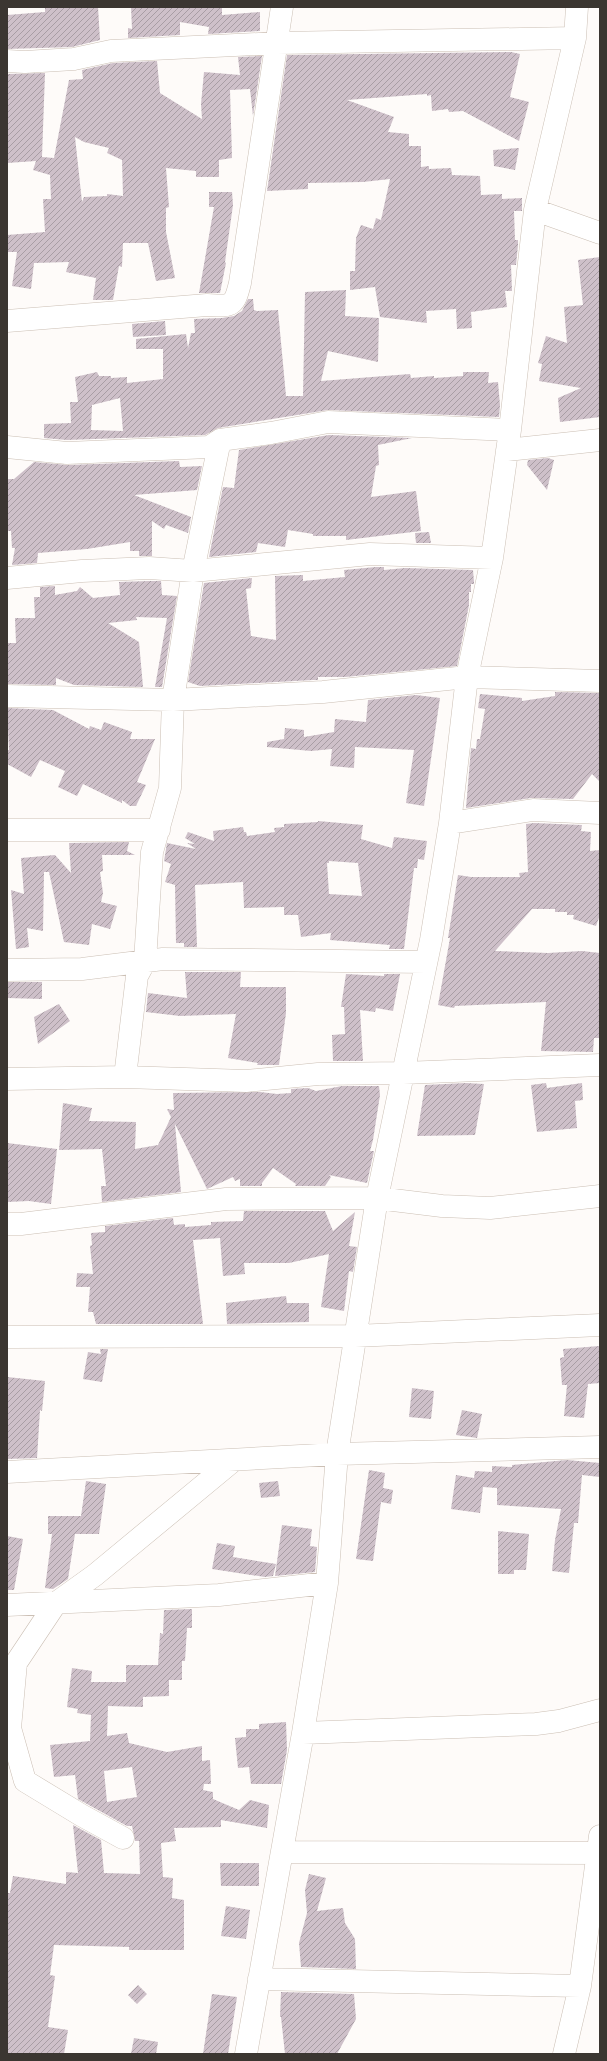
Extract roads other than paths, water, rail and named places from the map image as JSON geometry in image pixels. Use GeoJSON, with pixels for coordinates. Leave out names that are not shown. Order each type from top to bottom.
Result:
{"type":"FeatureCollection","features":[{"type":"Feature","properties":{"kind":"street"},"geometry":{"type":"LineString","coordinates":[[7,321],[207,305],[227,306],[232,304],[236,299],[240,283],[278,43],[282,7]]}},
{"type":"Feature","properties":{"kind":"street"},"geometry":{"type":"LineString","coordinates":[[246,2054],[283,1852],[327,1583],[337,1454],[377,1198],[426,962],[450,822],[467,677],[492,558],[508,440],[535,210],[574,38],[577,7]]}},
{"type":"Feature","properties":{"kind":"street"},"geometry":{"type":"LineString","coordinates":[[7,61],[25,62],[74,59],[111,51],[278,43],[574,38]]}},
{"type":"Feature","properties":{"kind":"street"},"geometry":{"type":"LineString","coordinates":[[535,210],[596,228]]}},
{"type":"Feature","properties":{"kind":"street"},"geometry":{"type":"LineString","coordinates":[[7,447],[67,453],[209,447],[220,440],[270,433],[328,422],[508,440],[600,440]]}},
{"type":"Feature","properties":{"kind":"street"},"geometry":{"type":"LineString","coordinates":[[125,1078],[137,976],[146,961],[152,852],[170,788],[173,700],[193,571],[220,440]]}},
{"type":"Feature","properties":{"kind":"street"},"geometry":{"type":"LineString","coordinates":[[7,578],[82,571],[149,568],[193,571],[370,554],[492,558]]}},
{"type":"Feature","properties":{"kind":"street"},"geometry":{"type":"LineString","coordinates":[[7,696],[173,700],[323,692],[467,677],[600,681]]}},
{"type":"Feature","properties":{"kind":"street"},"geometry":{"type":"LineString","coordinates":[[450,822],[533,810],[600,814]]}},
{"type":"Feature","properties":{"kind":"street"},"geometry":{"type":"LineString","coordinates":[[7,830],[159,830]]}},
{"type":"Feature","properties":{"kind":"street"},"geometry":{"type":"LineString","coordinates":[[7,970],[82,969],[162,959],[426,962]]}},
{"type":"Feature","properties":{"kind":"street"},"geometry":{"type":"LineString","coordinates":[[7,1079],[125,1078],[246,1081],[318,1074],[403,1073],[600,1065]]}},
{"type":"Feature","properties":{"kind":"street"},"geometry":{"type":"LineString","coordinates":[[7,1224],[21,1224],[226,1199],[377,1198],[442,1206],[490,1208],[600,1196]]}},
{"type":"Feature","properties":{"kind":"street"},"geometry":{"type":"LineString","coordinates":[[7,1337],[355,1336],[600,1325]]}},
{"type":"Feature","properties":{"kind":"street"},"geometry":{"type":"LineString","coordinates":[[7,1472],[337,1454],[600,1446]]}},
{"type":"Feature","properties":{"kind":"street"},"geometry":{"type":"LineString","coordinates":[[123,1838],[25,1782],[10,1728],[16,1663],[56,1603],[95,1575],[234,1460]]}},
{"type":"Feature","properties":{"kind":"street"},"geometry":{"type":"LineString","coordinates":[[7,1605],[219,1595],[327,1583]]}},
{"type":"Feature","properties":{"kind":"street"},"geometry":{"type":"LineString","coordinates":[[303,1733],[536,1724],[559,1721],[600,1710]]}},
{"type":"Feature","properties":{"kind":"street"},"geometry":{"type":"LineString","coordinates":[[283,1852],[599,1847],[580,1986],[564,2054]]}},
{"type":"Feature","properties":{"kind":"street"},"geometry":{"type":"LineString","coordinates":[[259,1979],[580,1986]]}}]}
